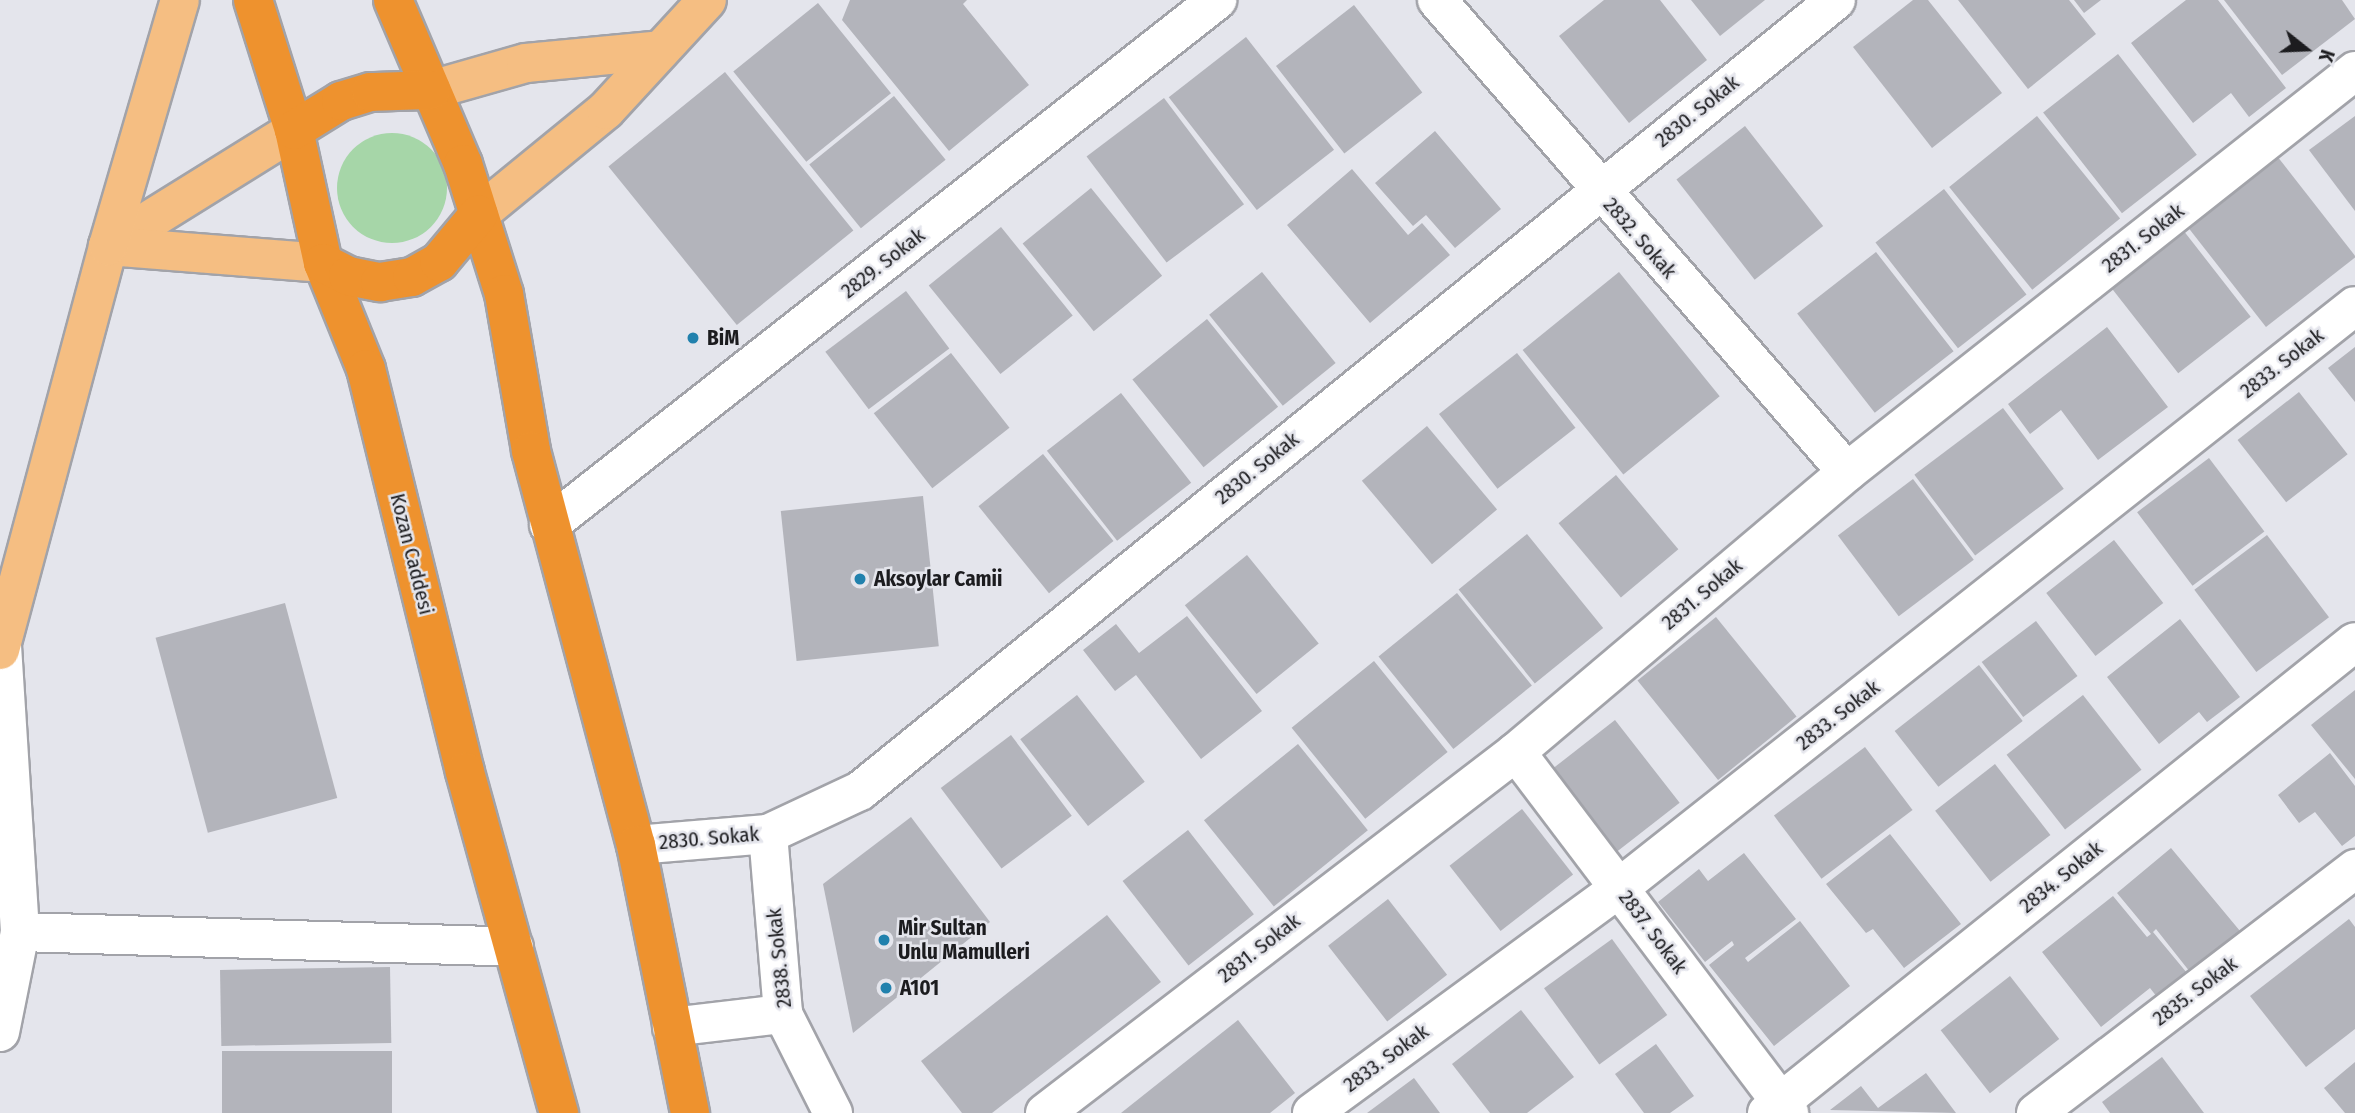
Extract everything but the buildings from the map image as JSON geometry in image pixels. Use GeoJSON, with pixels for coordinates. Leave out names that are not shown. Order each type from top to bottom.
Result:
{"type":"FeatureCollection","features":[{"type":"Feature","properties":{"kind":"highway","name":"Kozan Caddesi"},"geometry":{"type":"LineString","coordinates":[[253,0],[294,130],[323,262],[366,369],[465,772],[559,1113]]}},
{"type":"Feature","properties":{"kind":"highway"},"geometry":{"type":"LineString","coordinates":[[393,0],[463,164],[504,294],[531,451],[636,845],[690,1113]]}},
{"type":"Feature","properties":{"kind":"highway"},"geometry":{"type":"LineString","coordinates":[[294,130],[351,98],[399,89],[431,90]]}},
{"type":"Feature","properties":{"kind":"highway"},"geometry":{"type":"LineString","coordinates":[[323,262],[348,276],[380,282],[412,277],[439,262],[479,214]]}},
{"type":"Feature","properties":{"kind":"main road"},"geometry":{"type":"LineString","coordinates":[[1,649],[107,246],[180,0]]}},
{"type":"Feature","properties":{"kind":"main road"},"geometry":{"type":"LineString","coordinates":[[479,214],[606,110],[707,0]]}},
{"type":"Feature","properties":{"kind":"main road"},"geometry":{"type":"LineString","coordinates":[[431,90],[526,63],[660,50]]}},
{"type":"Feature","properties":{"kind":"main road"},"geometry":{"type":"LineString","coordinates":[[107,246],[294,130]]}},
{"type":"Feature","properties":{"kind":"main road"},"geometry":{"type":"LineString","coordinates":[[107,246],[323,262]]}},
{"type":"Feature","properties":{"kind":"street","name":"2829. Sokak"},"geometry":{"type":"LineString","coordinates":[[549,525],[1217,0]]}},
{"type":"Feature","properties":{"kind":"street","name":"2832. Sokak"},"geometry":{"type":"LineString","coordinates":[[1437,0],[1598,190],[1847,472]]}},
{"type":"Feature","properties":{"kind":"street","name":"2830. Sokak"},"geometry":{"type":"LineString","coordinates":[[636,845],[768,834],[860,791],[1598,190],[1836,0]]}},
{"type":"Feature","properties":{"kind":"street","name":"2831. Sokak"},"geometry":{"type":"LineString","coordinates":[[1045,1113],[1516,752],[1847,472],[2355,71]]}},
{"type":"Feature","properties":{"kind":"street","name":"2833. Sokak"},"geometry":{"type":"LineString","coordinates":[[1312,1113],[1619,888],[2355,306]]}},
{"type":"Feature","properties":{"kind":"street","name":"2834. Sokak"},"geometry":{"type":"LineString","coordinates":[[1779,1109],[2355,642]]}},
{"type":"Feature","properties":{"kind":"street"},"geometry":{"type":"LineString","coordinates":[[0,1032],[20,932],[1,649]]}},
{"type":"Feature","properties":{"kind":"street","name":"2837. Sokak"},"geometry":{"type":"LineString","coordinates":[[1516,752],[1619,888],[1779,1109]]}},
{"type":"Feature","properties":{"kind":"street","name":"2838. Sokak"},"geometry":{"type":"LineString","coordinates":[[768,834],[783,1014],[833,1113]]}},
{"type":"Feature","properties":{"kind":"street","name":"2835. Sokak"},"geometry":{"type":"LineString","coordinates":[[2044,1110],[2355,869]]}},
{"type":"Feature","properties":{"kind":"street"},"geometry":{"type":"LineString","coordinates":[[20,932],[514,947]]}},
{"type":"Feature","properties":{"kind":"street"},"geometry":{"type":"LineString","coordinates":[[672,1027],[783,1014]]}},
{"type":"Feature","properties":{"kind":"green space"},"geometry":{"type":"Polygon","coordinates":[[[392,133],[413,137],[431,149],[443,167],[447,188],[443,209],[431,227],[413,239],[392,243],[371,239],[353,227],[341,209],[337,188],[341,167],[353,149],[371,137],[392,133]]]}},
{"type":"Feature","properties":{"kind":"place","name":"BiM"},"geometry":{"type":"Point","coordinates":[693,338]}},
{"type":"Feature","properties":{"kind":"place","name":"Aksoylar Camii"},"geometry":{"type":"Point","coordinates":[860,579]}},
{"type":"Feature","properties":{"kind":"place","name":"Mir Sultan Unlu Mamulleri"},"geometry":{"type":"Point","coordinates":[884,940]}},
{"type":"Feature","properties":{"kind":"place","name":"A101"},"geometry":{"type":"Point","coordinates":[886,988]}}]}
